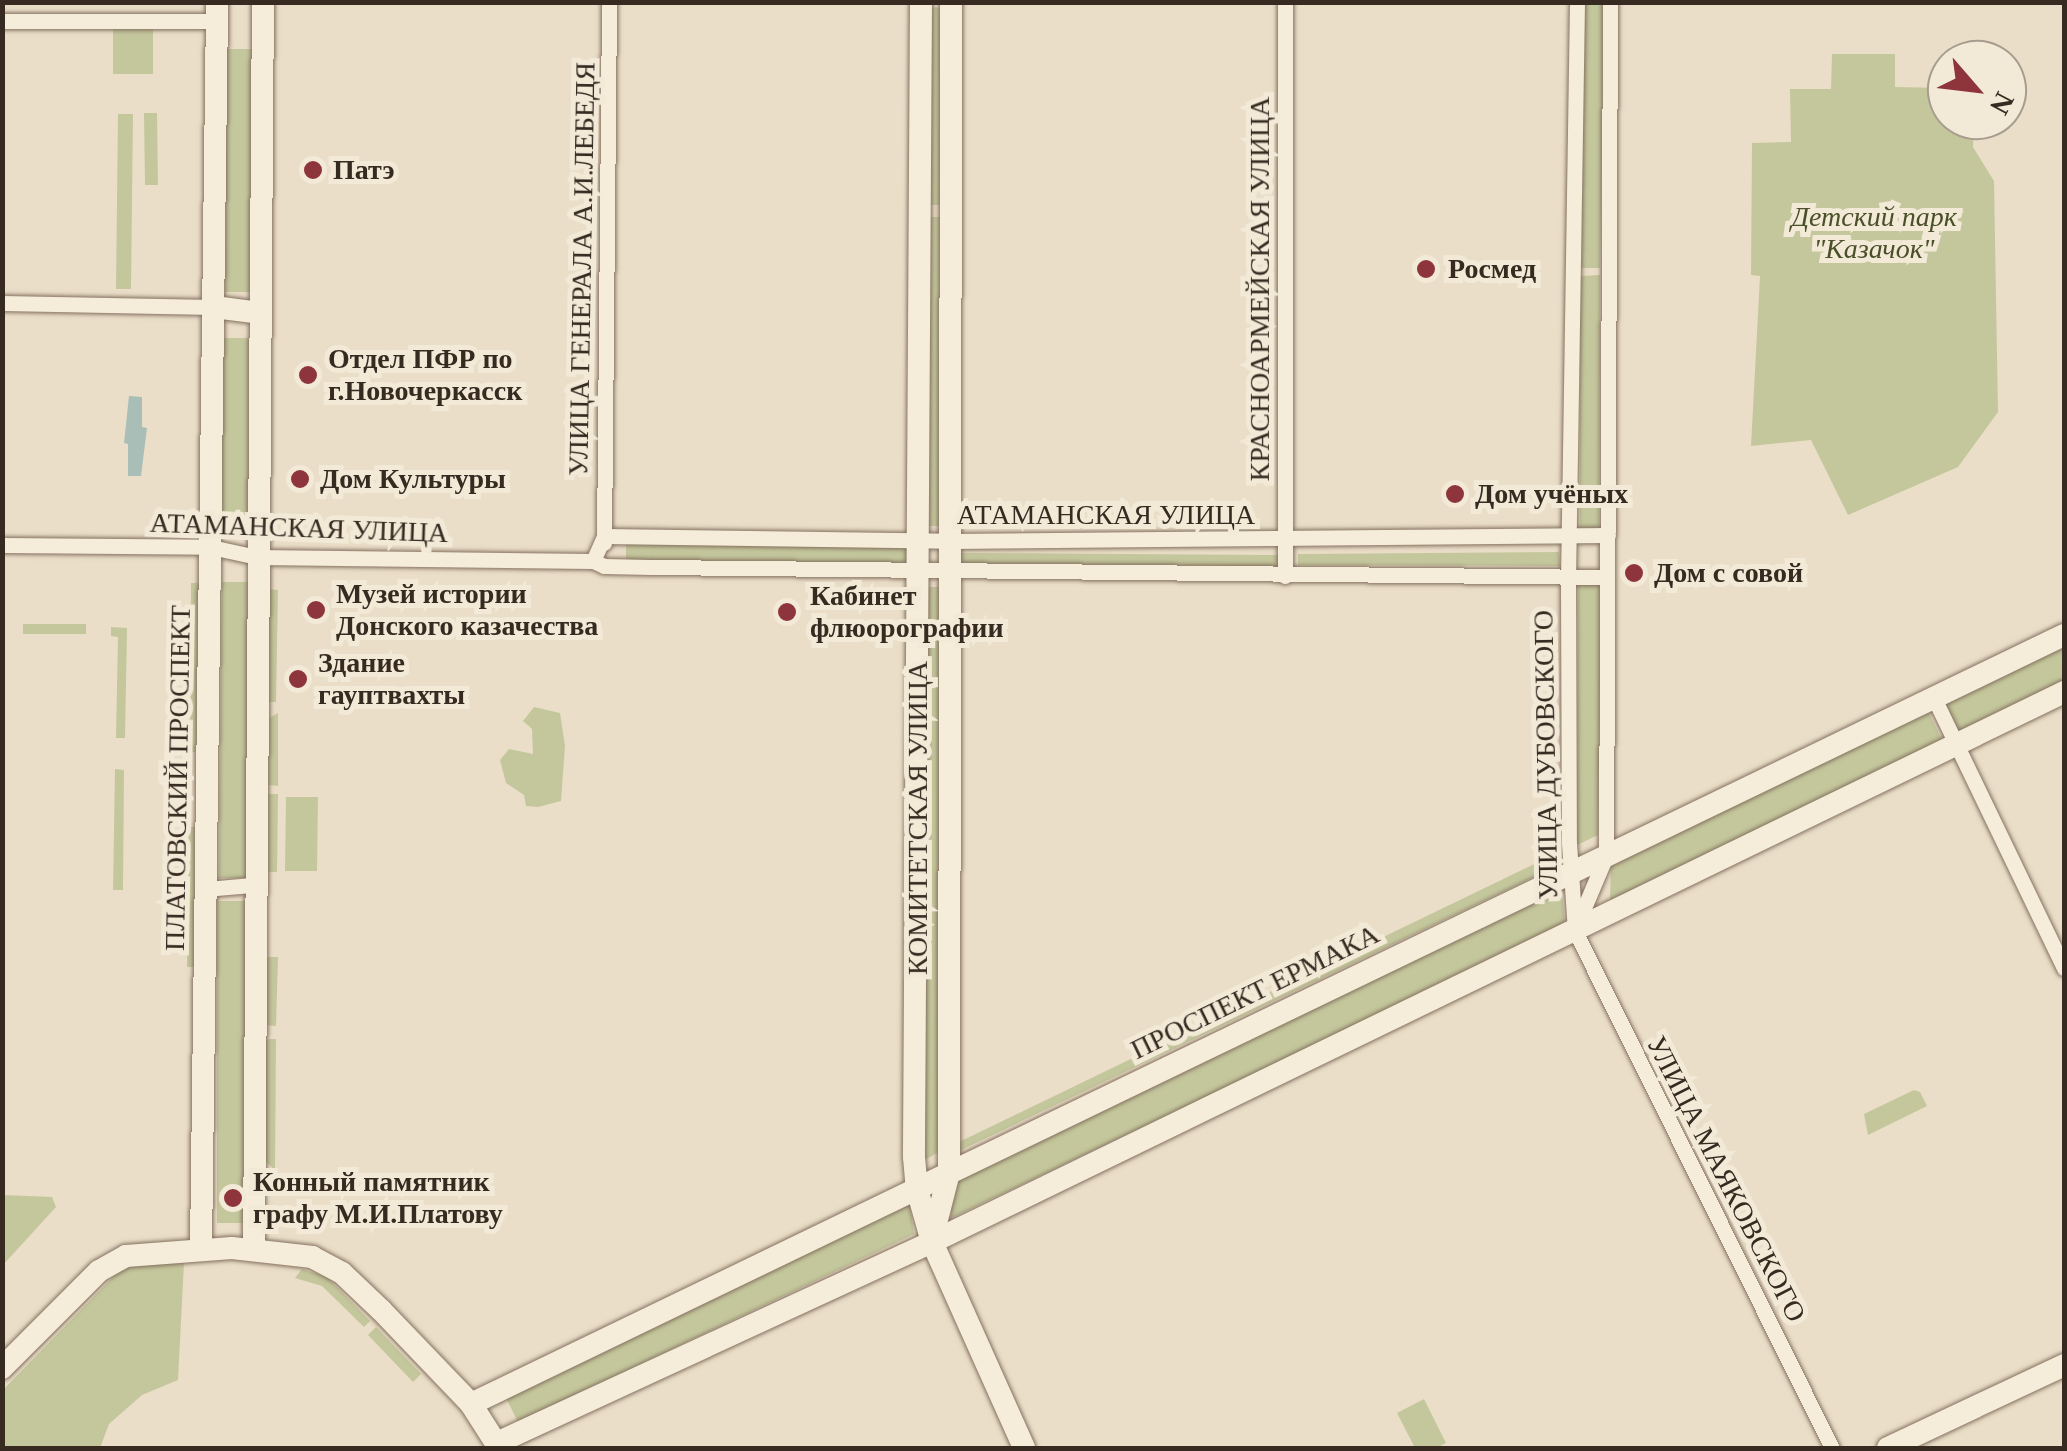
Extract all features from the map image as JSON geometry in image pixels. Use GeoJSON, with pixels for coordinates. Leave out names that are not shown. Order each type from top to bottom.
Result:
{"type":"FeatureCollection","features":[{"type":"Feature","properties":{"kind":"main road"},"geometry":{"type":"LineString","coordinates":[[254,1249],[253,885],[262,2]]}},
{"type":"Feature","properties":{"kind":"main road","name":"КОМИТЕТСКАЯ УЛИЦА"},"geometry":{"type":"LineString","coordinates":[[920,2],[916,1189],[932,1242],[1024,1448]]}},
{"type":"Feature","properties":{"kind":"main road","name":"КОМИТЕТСКАЯ УЛИЦА"},"geometry":{"type":"LineString","coordinates":[[932,1242],[949,1173],[951,2]]}},
{"type":"Feature","properties":{"kind":"main road","name":"ПЛАТОВСКИЙ ПРОСПЕКТ"},"geometry":{"type":"LineString","coordinates":[[201,1249],[217,12]]}},
{"type":"Feature","properties":{"kind":"main road"},"geometry":{"type":"LineString","coordinates":[[214,307],[260,313]]}},
{"type":"Feature","properties":{"kind":"main road","name":"ПРОСПЕКТ ЕРМАКА"},"geometry":{"type":"LineString","coordinates":[[471,1404],[2064,635]]}},
{"type":"Feature","properties":{"kind":"main road"},"geometry":{"type":"LineString","coordinates":[[2,1368],[99,1271],[126,1256],[254,1249],[312,1257],[342,1273],[471,1404],[499,1445],[932,1242],[2064,692]]}},
{"type":"Feature","properties":{"kind":"main road"},"geometry":{"type":"LineString","coordinates":[[1888,1448],[2064,1365]]}},
{"type":"Feature","properties":{"kind":"street","name":"УЛИЦА ГЕНЕРАЛА А.И.ЛЕБЕДЯ"},"geometry":{"type":"LineString","coordinates":[[604,536],[610,2]]}},
{"type":"Feature","properties":{"kind":"street","name":"КРАСНОАРМЕЙСКАЯ УЛИЦА"},"geometry":{"type":"LineString","coordinates":[[1285,2],[1285,576]]}},
{"type":"Feature","properties":{"kind":"street","name":"УЛИЦА ДУБОВСКОГО"},"geometry":{"type":"LineString","coordinates":[[1575,931],[1568,577],[1578,2]]}},
{"type":"Feature","properties":{"kind":"street","name":"УЛИЦА ДУБОВСКОГО"},"geometry":{"type":"LineString","coordinates":[[1575,931],[1606,856],[1610,2]]}},
{"type":"Feature","properties":{"kind":"street"},"geometry":{"type":"LineString","coordinates":[[2,21],[217,12]]}},
{"type":"Feature","properties":{"kind":"street"},"geometry":{"type":"LineString","coordinates":[[920,212],[951,211]]}},
{"type":"Feature","properties":{"kind":"street"},"geometry":{"type":"LineString","coordinates":[[1574,272],[1607,271]]}},
{"type":"Feature","properties":{"kind":"street"},"geometry":{"type":"LineString","coordinates":[[2,303],[214,307]]}},
{"type":"Feature","properties":{"kind":"street","name":"АТАМАНСКАЯ УЛИЦА"},"geometry":{"type":"LineString","coordinates":[[604,536],[950,541],[1608,535]]}},
{"type":"Feature","properties":{"kind":"street"},"geometry":{"type":"LineString","coordinates":[[599,564],[604,536]]}},
{"type":"Feature","properties":{"kind":"street","name":"АТАМАНСКАЯ УЛИЦА"},"geometry":{"type":"LineString","coordinates":[[2,545],[211,547],[257,557],[919,571],[1607,578]]}},
{"type":"Feature","properties":{"kind":"street"},"geometry":{"type":"LineString","coordinates":[[1934,698],[2064,968]]}},
{"type":"Feature","properties":{"kind":"street"},"geometry":{"type":"LineString","coordinates":[[206,889],[253,885]]}},
{"type":"Feature","properties":{"kind":"street","name":"УЛИЦА МАЯКОВСКОГО"},"geometry":{"type":"LineString","coordinates":[[1575,931],[1832,1448]]}},
{"type":"Feature","properties":{"kind":"green space"},"geometry":{"type":"Polygon","coordinates":[[[1585,3],[1604,3],[1600,268],[1581,268],[1585,3]]]}},
{"type":"Feature","properties":{"kind":"green space"},"geometry":{"type":"Polygon","coordinates":[[[927,7],[944,8],[944,205],[926,205],[927,7]]]}},
{"type":"Feature","properties":{"kind":"green space"},"geometry":{"type":"Polygon","coordinates":[[[113,29],[153,29],[153,74],[113,74],[113,29]]]}},
{"type":"Feature","properties":{"kind":"green space"},"geometry":{"type":"Polygon","coordinates":[[[227,49],[255,49],[253,292],[225,292],[227,49]]]}},
{"type":"Feature","properties":{"kind":"green space","name":"Детский парк \"Казачок\""},"geometry":{"type":"Polygon","coordinates":[[[1832,54],[1895,54],[1895,87],[1927,88],[1927,140],[1974,140],[1973,147],[1994,181],[1998,412],[1958,467],[1848,515],[1811,440],[1751,446],[1760,276],[1751,275],[1752,143],[1791,142],[1790,89],[1831,89],[1832,54]]]}},
{"type":"Feature","properties":{"kind":"green space"},"geometry":{"type":"Polygon","coordinates":[[[144,113],[157,113],[158,185],[145,185],[144,113]]]}},
{"type":"Feature","properties":{"kind":"green space"},"geometry":{"type":"Polygon","coordinates":[[[118,114],[133,114],[131,289],[116,289],[118,114]]]}},
{"type":"Feature","properties":{"kind":"green space"},"geometry":{"type":"Polygon","coordinates":[[[925,217],[944,217],[944,526],[924,526],[925,217]]]}},
{"type":"Feature","properties":{"kind":"green space"},"geometry":{"type":"Polygon","coordinates":[[[1600,275],[1599,531],[1580,531],[1580,276],[1600,275]]]}},
{"type":"Feature","properties":{"kind":"green space"},"geometry":{"type":"Polygon","coordinates":[[[222,338],[255,338],[250,527],[220,526],[222,338]]]}},
{"type":"Feature","properties":{"kind":"green space"},"geometry":{"type":"Polygon","coordinates":[[[626,544],[907,546],[907,564],[626,563],[626,544]]]}},
{"type":"Feature","properties":{"kind":"green space"},"geometry":{"type":"Polygon","coordinates":[[[1559,552],[1560,566],[1298,565],[1298,554],[1559,552]]]}},
{"type":"Feature","properties":{"kind":"green space"},"geometry":{"type":"Polygon","coordinates":[[[961,553],[1278,555],[1278,566],[961,564],[961,553]]]}},
{"type":"Feature","properties":{"kind":"green space"},"geometry":{"type":"Polygon","coordinates":[[[222,582],[249,582],[246,878],[219,878],[222,582]]]}},
{"type":"Feature","properties":{"kind":"green space"},"geometry":{"type":"Polygon","coordinates":[[[191,583],[205,583],[204,752],[190,752],[191,583]]]}},
{"type":"Feature","properties":{"kind":"green space"},"geometry":{"type":"Polygon","coordinates":[[[1601,583],[1598,835],[1577,845],[1578,584],[1601,583]]]}},
{"type":"Feature","properties":{"kind":"green space"},"geometry":{"type":"Polygon","coordinates":[[[922,587],[946,587],[940,1151],[920,1163],[922,587]]]}},
{"type":"Feature","properties":{"kind":"green space"},"geometry":{"type":"Polygon","coordinates":[[[269,589],[278,590],[276,702],[269,702],[269,589]]]}},
{"type":"Feature","properties":{"kind":"green space"},"geometry":{"type":"Polygon","coordinates":[[[23,624],[86,624],[86,634],[23,634],[23,624]]]}},
{"type":"Feature","properties":{"kind":"green space"},"geometry":{"type":"Polygon","coordinates":[[[111,627],[127,628],[125,738],[116,738],[118,637],[111,636],[111,627]]]}},
{"type":"Feature","properties":{"kind":"green space"},"geometry":{"type":"Polygon","coordinates":[[[2064,640],[2064,682],[1959,734],[1943,699],[2064,640]]]}},
{"type":"Feature","properties":{"kind":"green space"},"geometry":{"type":"Polygon","coordinates":[[[534,707],[560,713],[565,746],[561,801],[538,807],[526,806],[524,795],[506,783],[500,760],[509,749],[533,754],[532,729],[523,721],[534,707]]]}},
{"type":"Feature","properties":{"kind":"green space"},"geometry":{"type":"Polygon","coordinates":[[[1926,707],[1943,742],[1610,904],[1611,857],[1926,707]]]}},
{"type":"Feature","properties":{"kind":"green space"},"geometry":{"type":"Polygon","coordinates":[[[278,713],[278,786],[267,785],[267,719],[278,713]]]}},
{"type":"Feature","properties":{"kind":"green space"},"geometry":{"type":"Polygon","coordinates":[[[115,769],[124,770],[123,890],[113,890],[115,769]]]}},
{"type":"Feature","properties":{"kind":"green space"},"geometry":{"type":"Polygon","coordinates":[[[267,794],[278,794],[277,872],[266,872],[267,794]]]}},
{"type":"Feature","properties":{"kind":"green space"},"geometry":{"type":"Polygon","coordinates":[[[286,797],[318,797],[317,871],[285,871],[286,797]]]}},
{"type":"Feature","properties":{"kind":"green space"},"geometry":{"type":"Polygon","coordinates":[[[188,827],[205,827],[205,967],[187,967],[188,827]]]}},
{"type":"Feature","properties":{"kind":"green space"},"geometry":{"type":"Polygon","coordinates":[[[1561,851],[1563,863],[957,1152],[959,1142],[1561,851]]]}},
{"type":"Feature","properties":{"kind":"green space"},"geometry":{"type":"Polygon","coordinates":[[[1561,881],[1565,927],[951,1218],[952,1172],[1561,881]]]}},
{"type":"Feature","properties":{"kind":"green space"},"geometry":{"type":"Polygon","coordinates":[[[217,901],[248,901],[247,1223],[217,1223],[217,901]]]}},
{"type":"Feature","properties":{"kind":"green space"},"geometry":{"type":"Polygon","coordinates":[[[264,957],[278,957],[276,1026],[261,1025],[264,957]]]}},
{"type":"Feature","properties":{"kind":"green space"},"geometry":{"type":"Polygon","coordinates":[[[276,1039],[275,1171],[263,1158],[264,1042],[276,1039]]]}},
{"type":"Feature","properties":{"kind":"green space"},"geometry":{"type":"Polygon","coordinates":[[[1914,1090],[1920,1092],[1927,1106],[1868,1135],[1864,1114],[1914,1090]]]}},
{"type":"Feature","properties":{"kind":"green space"},"geometry":{"type":"Polygon","coordinates":[[[3,1195],[52,1197],[56,1207],[3,1265],[3,1195]]]}},
{"type":"Feature","properties":{"kind":"green space"},"geometry":{"type":"Polygon","coordinates":[[[909,1199],[914,1234],[518,1422],[505,1396],[909,1199]]]}},
{"type":"Feature","properties":{"kind":"green space"},"geometry":{"type":"Polygon","coordinates":[[[184,1263],[178,1380],[142,1395],[109,1424],[100,1448],[3,1448],[3,1390],[119,1271],[126,1265],[184,1263]]]}},
{"type":"Feature","properties":{"kind":"green space"},"geometry":{"type":"Polygon","coordinates":[[[302,1269],[327,1277],[370,1321],[364,1327],[322,1286],[295,1278],[302,1269]]]}},
{"type":"Feature","properties":{"kind":"green space"},"geometry":{"type":"Polygon","coordinates":[[[376,1327],[421,1374],[413,1382],[368,1335],[376,1327]]]}},
{"type":"Feature","properties":{"kind":"green space"},"geometry":{"type":"Polygon","coordinates":[[[1424,1399],[1446,1443],[1436,1448],[1415,1448],[1397,1413],[1424,1399]]]}},
{"type":"Feature","properties":{"kind":"water"},"geometry":{"type":"Polygon","coordinates":[[[129,396],[142,397],[142,427],[147,428],[141,476],[128,476],[128,444],[124,443],[129,396]]]}},
{"type":"Feature","properties":{"kind":"place","name":"Патэ"},"geometry":{"type":"Point","coordinates":[313,170]}},
{"type":"Feature","properties":{"kind":"place","name":"Росмед"},"geometry":{"type":"Point","coordinates":[1426,269]}},
{"type":"Feature","properties":{"kind":"place","name":"Отдел ПФР по г.Новочеркасск"},"geometry":{"type":"Point","coordinates":[308,375]}},
{"type":"Feature","properties":{"kind":"place","name":"Дом Культуры"},"geometry":{"type":"Point","coordinates":[300,479]}},
{"type":"Feature","properties":{"kind":"place","name":"Дом учёных"},"geometry":{"type":"Point","coordinates":[1455,494]}},
{"type":"Feature","properties":{"kind":"place","name":"Дом с совой"},"geometry":{"type":"Point","coordinates":[1634,573]}},
{"type":"Feature","properties":{"kind":"place","name":"Музей истории Донского казачества"},"geometry":{"type":"Point","coordinates":[316,610]}},
{"type":"Feature","properties":{"kind":"place","name":"Кабинет флюорографии"},"geometry":{"type":"Point","coordinates":[787,612]}},
{"type":"Feature","properties":{"kind":"place","name":"Здание гауптвахты"},"geometry":{"type":"Point","coordinates":[298,679]}},
{"type":"Feature","properties":{"kind":"place","name":"Конный памятник графу М.И.Платову"},"geometry":{"type":"Point","coordinates":[233,1198]}}]}
